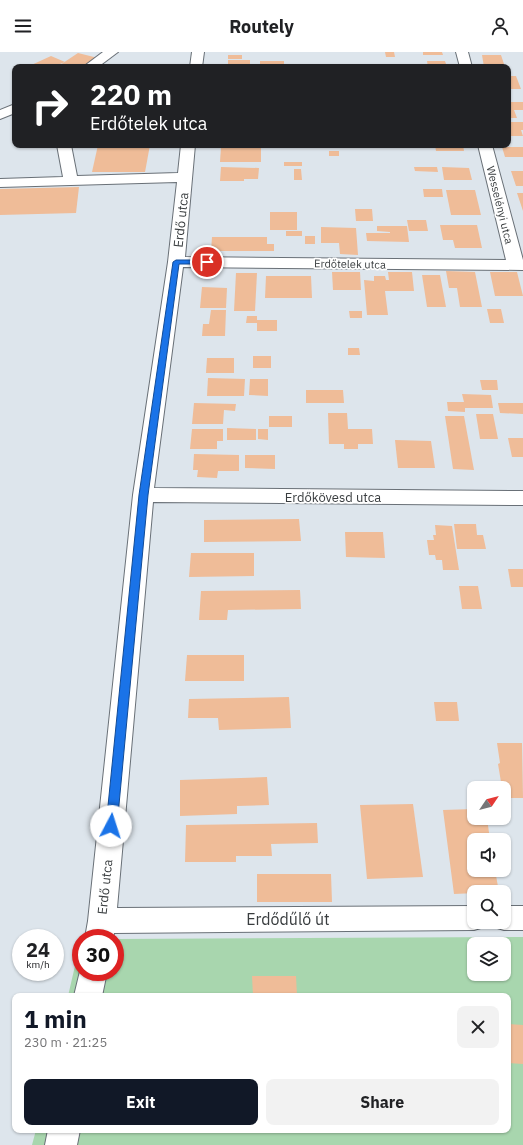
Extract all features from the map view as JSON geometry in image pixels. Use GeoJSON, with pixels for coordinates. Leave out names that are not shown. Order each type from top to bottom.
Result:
{"type":"FeatureCollection","features":[{"type":"Feature","properties":{"kind":"street"},"geometry":{"type":"LineString","coordinates":[[94,64],[112,52]]}},
{"type":"Feature","properties":{"kind":"street"},"geometry":{"type":"LineString","coordinates":[[196,64],[198,52]]}},
{"type":"Feature","properties":{"kind":"street"},"geometry":{"type":"LineString","coordinates":[[462,52],[465,64]]}},
{"type":"Feature","properties":{"kind":"street"},"geometry":{"type":"LineString","coordinates":[[0,115],[12,109]]}},
{"type":"Feature","properties":{"kind":"street"},"geometry":{"type":"LineString","coordinates":[[65,148],[71,181]]}},
{"type":"Feature","properties":{"kind":"street","name":"Erdő utca"},"geometry":{"type":"LineString","coordinates":[[101,929],[144,495],[176,262],[188,148]]}},
{"type":"Feature","properties":{"kind":"street","name":"Wesselényi utca"},"geometry":{"type":"LineString","coordinates":[[486,148],[519,265]]}},
{"type":"Feature","properties":{"kind":"street"},"geometry":{"type":"LineString","coordinates":[[0,183],[185,177]]}},
{"type":"Feature","properties":{"kind":"street","name":"Erdőtelek utca"},"geometry":{"type":"LineString","coordinates":[[176,262],[519,265]]}},
{"type":"Feature","properties":{"kind":"street","name":"Erdőkövesd utca"},"geometry":{"type":"LineString","coordinates":[[144,495],[523,498]]}},
{"type":"Feature","properties":{"kind":"street","name":"Erdődűlő út"},"geometry":{"type":"LineString","coordinates":[[101,929],[467,918]]}},
{"type":"Feature","properties":{"kind":"street"},"geometry":{"type":"LineString","coordinates":[[511,918],[523,918]]}},
{"type":"Feature","properties":{"kind":"street"},"geometry":{"type":"LineString","coordinates":[[89,993],[91,981]]}},
{"type":"Feature","properties":{"kind":"street"},"geometry":{"type":"LineString","coordinates":[[61,1145],[63,1133]]}},
{"type":"Feature","properties":{"kind":"green space"},"geometry":{"type":"Polygon","coordinates":[[[467,937],[467,981],[511,981],[511,937],[523,937],[523,1145],[32,1145],[35,1133],[511,1133],[511,993],[69,993],[72,979],[72,981],[124,981],[124,939],[467,937]]]}},
{"type":"Feature","properties":{"kind":"building"},"geometry":{"type":"Polygon","coordinates":[[[385,52],[394,52],[395,57],[386,57],[385,52]]]}},
{"type":"Feature","properties":{"kind":"building"},"geometry":{"type":"Polygon","coordinates":[[[423,52],[442,52],[443,55],[423,55],[423,52]]]}},
{"type":"Feature","properties":{"kind":"building"},"geometry":{"type":"Polygon","coordinates":[[[78,53],[98,58],[89,64],[62,64],[78,53]]]}},
{"type":"Feature","properties":{"kind":"building"},"geometry":{"type":"Polygon","coordinates":[[[228,55],[242,55],[242,59],[228,59],[228,55]]]}},
{"type":"Feature","properties":{"kind":"building"},"geometry":{"type":"Polygon","coordinates":[[[482,55],[501,55],[504,64],[484,64],[482,55]]]}},
{"type":"Feature","properties":{"kind":"building"},"geometry":{"type":"Polygon","coordinates":[[[51,56],[65,62],[60,64],[34,64],[51,56]]]}},
{"type":"Feature","properties":{"kind":"building"},"geometry":{"type":"Polygon","coordinates":[[[228,60],[250,60],[250,64],[228,64],[228,60]]]}},
{"type":"Feature","properties":{"kind":"building"},"geometry":{"type":"Polygon","coordinates":[[[260,61],[284,61],[284,64],[260,64],[260,61]]]}},
{"type":"Feature","properties":{"kind":"building"},"geometry":{"type":"Polygon","coordinates":[[[427,61],[445,61],[446,64],[428,64],[427,61]]]}},
{"type":"Feature","properties":{"kind":"building"},"geometry":{"type":"Polygon","coordinates":[[[511,76],[516,76],[521,89],[511,89],[511,76]]]}},
{"type":"Feature","properties":{"kind":"building"},"geometry":{"type":"Polygon","coordinates":[[[511,102],[523,102],[523,110],[514,110],[517,118],[511,118],[511,102]]]}},
{"type":"Feature","properties":{"kind":"building"},"geometry":{"type":"Polygon","coordinates":[[[511,122],[523,122],[523,130],[521,130],[523,136],[511,136],[511,122]]]}},
{"type":"Feature","properties":{"kind":"building"},"geometry":{"type":"Polygon","coordinates":[[[523,147],[523,157],[505,157],[502,148],[523,147]]]}},
{"type":"Feature","properties":{"kind":"building"},"geometry":{"type":"Polygon","coordinates":[[[97,148],[149,148],[145,172],[92,172],[97,148]]]}},
{"type":"Feature","properties":{"kind":"building"},"geometry":{"type":"Polygon","coordinates":[[[221,148],[261,148],[261,162],[220,162],[221,148]]]}},
{"type":"Feature","properties":{"kind":"building"},"geometry":{"type":"Polygon","coordinates":[[[436,148],[464,148],[464,151],[436,151],[436,148]]]}},
{"type":"Feature","properties":{"kind":"building"},"geometry":{"type":"Polygon","coordinates":[[[329,151],[339,151],[339,156],[329,156],[329,151]]]}},
{"type":"Feature","properties":{"kind":"building"},"geometry":{"type":"Polygon","coordinates":[[[284,162],[302,162],[302,166],[284,166],[284,162]]]}},
{"type":"Feature","properties":{"kind":"building"},"geometry":{"type":"Polygon","coordinates":[[[221,167],[259,168],[258,179],[244,179],[244,181],[220,181],[221,167]]]}},
{"type":"Feature","properties":{"kind":"building"},"geometry":{"type":"Polygon","coordinates":[[[414,167],[437,167],[438,172],[415,171],[414,167]]]}},
{"type":"Feature","properties":{"kind":"building"},"geometry":{"type":"Polygon","coordinates":[[[442,167],[469,168],[472,180],[444,180],[442,167]]]}},
{"type":"Feature","properties":{"kind":"building"},"geometry":{"type":"Polygon","coordinates":[[[294,169],[301,169],[302,180],[294,180],[294,169]]]}},
{"type":"Feature","properties":{"kind":"building"},"geometry":{"type":"Polygon","coordinates":[[[511,171],[523,171],[523,186],[516,186],[511,171]]]}},
{"type":"Feature","properties":{"kind":"building"},"geometry":{"type":"Polygon","coordinates":[[[79,187],[76,213],[0,215],[0,189],[79,187]]]}},
{"type":"Feature","properties":{"kind":"building"},"geometry":{"type":"Polygon","coordinates":[[[423,189],[442,189],[443,197],[424,197],[423,189]]]}},
{"type":"Feature","properties":{"kind":"building"},"geometry":{"type":"Polygon","coordinates":[[[446,190],[475,190],[481,215],[451,215],[446,190]]]}},
{"type":"Feature","properties":{"kind":"building"},"geometry":{"type":"Polygon","coordinates":[[[517,193],[523,193],[523,211],[517,193]]]}},
{"type":"Feature","properties":{"kind":"building"},"geometry":{"type":"Polygon","coordinates":[[[355,209],[372,209],[373,221],[356,221],[355,209]]]}},
{"type":"Feature","properties":{"kind":"building"},"geometry":{"type":"Polygon","coordinates":[[[270,212],[297,212],[297,230],[270,230],[270,212]]]}},
{"type":"Feature","properties":{"kind":"building"},"geometry":{"type":"Polygon","coordinates":[[[407,220],[426,220],[428,231],[409,231],[407,220]]]}},
{"type":"Feature","properties":{"kind":"building"},"geometry":{"type":"Polygon","coordinates":[[[440,225],[477,225],[482,248],[455,248],[453,240],[443,240],[440,225]]]}},
{"type":"Feature","properties":{"kind":"building"},"geometry":{"type":"Polygon","coordinates":[[[377,226],[407,226],[409,242],[367,241],[366,233],[390,233],[377,231],[377,226]]]}},
{"type":"Feature","properties":{"kind":"building"},"geometry":{"type":"Polygon","coordinates":[[[321,227],[356,228],[358,255],[340,254],[339,243],[321,243],[321,227]]]}},
{"type":"Feature","properties":{"kind":"building"},"geometry":{"type":"Polygon","coordinates":[[[286,231],[302,231],[302,236],[286,236],[286,231]]]}},
{"type":"Feature","properties":{"kind":"building"},"geometry":{"type":"Polygon","coordinates":[[[305,236],[315,236],[315,244],[305,244],[305,236]]]}},
{"type":"Feature","properties":{"kind":"building"},"geometry":{"type":"Polygon","coordinates":[[[212,237],[267,237],[267,244],[274,244],[274,251],[211,251],[212,237]]]}},
{"type":"Feature","properties":{"kind":"building"},"geometry":{"type":"Polygon","coordinates":[[[446,271],[475,272],[482,307],[460,307],[457,288],[449,288],[446,271]]]}},
{"type":"Feature","properties":{"kind":"building"},"geometry":{"type":"Polygon","coordinates":[[[332,272],[360,272],[361,290],[333,290],[332,272]]]}},
{"type":"Feature","properties":{"kind":"building"},"geometry":{"type":"Polygon","coordinates":[[[388,272],[412,272],[414,291],[385,291],[388,315],[367,315],[364,280],[374,281],[374,276],[385,276],[386,280],[389,280],[388,272]]]}},
{"type":"Feature","properties":{"kind":"building"},"geometry":{"type":"Polygon","coordinates":[[[490,272],[517,272],[523,296],[495,296],[490,272]]]}},
{"type":"Feature","properties":{"kind":"building"},"geometry":{"type":"Polygon","coordinates":[[[236,273],[257,273],[255,311],[234,311],[236,273]]]}},
{"type":"Feature","properties":{"kind":"building"},"geometry":{"type":"Polygon","coordinates":[[[422,275],[440,275],[446,307],[427,307],[422,275]]]}},
{"type":"Feature","properties":{"kind":"building"},"geometry":{"type":"Polygon","coordinates":[[[266,276],[311,276],[312,298],[265,298],[266,276]]]}},
{"type":"Feature","properties":{"kind":"building"},"geometry":{"type":"Polygon","coordinates":[[[202,287],[227,288],[226,308],[200,308],[202,287]]]}},
{"type":"Feature","properties":{"kind":"building"},"geometry":{"type":"Polygon","coordinates":[[[487,309],[501,309],[504,323],[490,323],[487,309]]]}},
{"type":"Feature","properties":{"kind":"building"},"geometry":{"type":"Polygon","coordinates":[[[211,310],[226,310],[225,336],[202,336],[203,324],[209,324],[211,310]]]}},
{"type":"Feature","properties":{"kind":"building"},"geometry":{"type":"Polygon","coordinates":[[[349,311],[362,311],[362,318],[350,318],[349,311]]]}},
{"type":"Feature","properties":{"kind":"building"},"geometry":{"type":"Polygon","coordinates":[[[247,316],[257,316],[257,320],[277,320],[277,331],[257,331],[257,323],[246,323],[247,316]]]}},
{"type":"Feature","properties":{"kind":"building"},"geometry":{"type":"Polygon","coordinates":[[[348,348],[359,348],[360,355],[348,355],[348,348]]]}},
{"type":"Feature","properties":{"kind":"building"},"geometry":{"type":"Polygon","coordinates":[[[253,356],[271,356],[271,368],[253,368],[253,356]]]}},
{"type":"Feature","properties":{"kind":"building"},"geometry":{"type":"Polygon","coordinates":[[[207,358],[234,358],[234,373],[206,373],[207,358]]]}},
{"type":"Feature","properties":{"kind":"building"},"geometry":{"type":"Polygon","coordinates":[[[208,378],[245,379],[244,396],[207,396],[208,378]]]}},
{"type":"Feature","properties":{"kind":"building"},"geometry":{"type":"Polygon","coordinates":[[[250,379],[268,379],[268,396],[249,395],[250,379]]]}},
{"type":"Feature","properties":{"kind":"building"},"geometry":{"type":"Polygon","coordinates":[[[480,380],[497,380],[498,390],[482,390],[480,380]]]}},
{"type":"Feature","properties":{"kind":"building"},"geometry":{"type":"Polygon","coordinates":[[[306,390],[343,390],[344,403],[306,403],[306,390]]]}},
{"type":"Feature","properties":{"kind":"building"},"geometry":{"type":"Polygon","coordinates":[[[462,394],[491,395],[493,408],[465,408],[465,412],[448,411],[447,402],[464,402],[462,394]]]}},
{"type":"Feature","properties":{"kind":"building"},"geometry":{"type":"Polygon","coordinates":[[[194,403],[236,404],[235,411],[224,410],[223,424],[192,424],[194,403]]]}},
{"type":"Feature","properties":{"kind":"building"},"geometry":{"type":"Polygon","coordinates":[[[498,403],[523,403],[523,414],[500,413],[498,403]]]}},
{"type":"Feature","properties":{"kind":"building"},"geometry":{"type":"Polygon","coordinates":[[[328,413],[347,413],[348,429],[372,429],[373,444],[358,444],[358,449],[344,449],[344,444],[329,444],[328,413]]]}},
{"type":"Feature","properties":{"kind":"building"},"geometry":{"type":"Polygon","coordinates":[[[476,414],[493,414],[498,439],[480,439],[476,414]]]}},
{"type":"Feature","properties":{"kind":"building"},"geometry":{"type":"Polygon","coordinates":[[[269,416],[292,416],[292,427],[269,427],[269,416]]]}},
{"type":"Feature","properties":{"kind":"building"},"geometry":{"type":"Polygon","coordinates":[[[445,416],[464,416],[474,470],[453,469],[445,416]]]}},
{"type":"Feature","properties":{"kind":"building"},"geometry":{"type":"Polygon","coordinates":[[[227,428],[256,429],[256,440],[227,440],[227,428]]]}},
{"type":"Feature","properties":{"kind":"building"},"geometry":{"type":"Polygon","coordinates":[[[192,429],[223,429],[223,441],[217,441],[217,449],[190,449],[192,429]]]}},
{"type":"Feature","properties":{"kind":"building"},"geometry":{"type":"Polygon","coordinates":[[[258,429],[268,429],[268,440],[258,439],[258,429]]]}},
{"type":"Feature","properties":{"kind":"building"},"geometry":{"type":"Polygon","coordinates":[[[508,438],[523,438],[523,457],[512,457],[508,438]]]}},
{"type":"Feature","properties":{"kind":"building"},"geometry":{"type":"Polygon","coordinates":[[[395,440],[431,441],[435,468],[398,468],[395,440]]]}},
{"type":"Feature","properties":{"kind":"building"},"geometry":{"type":"Polygon","coordinates":[[[194,454],[239,455],[239,471],[218,471],[217,478],[197,477],[198,470],[193,470],[194,454]]]}},
{"type":"Feature","properties":{"kind":"building"},"geometry":{"type":"Polygon","coordinates":[[[245,455],[275,455],[275,469],[245,468],[245,455]]]}},
{"type":"Feature","properties":{"kind":"building"},"geometry":{"type":"Polygon","coordinates":[[[299,519],[301,541],[204,542],[204,520],[299,519]]]}},
{"type":"Feature","properties":{"kind":"building"},"geometry":{"type":"Polygon","coordinates":[[[454,524],[476,524],[477,535],[483,535],[486,549],[457,549],[454,524]]]}},
{"type":"Feature","properties":{"kind":"building"},"geometry":{"type":"Polygon","coordinates":[[[435,525],[452,526],[459,570],[443,570],[442,560],[436,560],[435,555],[429,555],[427,540],[434,540],[433,535],[436,535],[435,525]]]}},
{"type":"Feature","properties":{"kind":"building"},"geometry":{"type":"Polygon","coordinates":[[[345,532],[383,532],[385,558],[346,557],[345,532]]]}},
{"type":"Feature","properties":{"kind":"building"},"geometry":{"type":"Polygon","coordinates":[[[191,553],[254,553],[254,576],[189,577],[191,553]]]}},
{"type":"Feature","properties":{"kind":"building"},"geometry":{"type":"Polygon","coordinates":[[[508,569],[523,569],[523,587],[511,587],[508,569]]]}},
{"type":"Feature","properties":{"kind":"building"},"geometry":{"type":"Polygon","coordinates":[[[459,586],[478,586],[482,609],[462,609],[459,586]]]}},
{"type":"Feature","properties":{"kind":"building"},"geometry":{"type":"Polygon","coordinates":[[[300,590],[301,609],[228,610],[227,620],[199,620],[201,591],[300,590]]]}},
{"type":"Feature","properties":{"kind":"building"},"geometry":{"type":"Polygon","coordinates":[[[187,655],[244,655],[244,681],[185,681],[187,655]]]}},
{"type":"Feature","properties":{"kind":"building"},"geometry":{"type":"Polygon","coordinates":[[[289,697],[291,728],[219,730],[218,718],[188,718],[189,699],[289,697]]]}},
{"type":"Feature","properties":{"kind":"building"},"geometry":{"type":"Polygon","coordinates":[[[434,702],[457,702],[459,721],[436,721],[434,702]]]}},
{"type":"Feature","properties":{"kind":"building"},"geometry":{"type":"Polygon","coordinates":[[[497,743],[522,743],[523,798],[511,798],[511,781],[501,781],[498,764],[500,763],[497,743]]]}},
{"type":"Feature","properties":{"kind":"building"},"geometry":{"type":"Polygon","coordinates":[[[267,777],[269,805],[237,806],[237,814],[180,816],[180,780],[267,777]]]}},
{"type":"Feature","properties":{"kind":"building"},"geometry":{"type":"Polygon","coordinates":[[[413,804],[423,877],[367,879],[360,805],[413,804]]]}},
{"type":"Feature","properties":{"kind":"building"},"geometry":{"type":"Polygon","coordinates":[[[467,809],[467,825],[488,825],[489,833],[467,833],[467,877],[496,877],[498,885],[467,885],[467,893],[454,894],[443,810],[467,809]]]}},
{"type":"Feature","properties":{"kind":"building"},"geometry":{"type":"Polygon","coordinates":[[[317,823],[318,843],[271,844],[272,856],[236,856],[236,862],[185,862],[186,825],[317,823]]]}},
{"type":"Feature","properties":{"kind":"building"},"geometry":{"type":"Polygon","coordinates":[[[257,874],[331,874],[332,902],[257,902],[257,874]]]}},
{"type":"Feature","properties":{"kind":"building"},"geometry":{"type":"Polygon","coordinates":[[[252,976],[296,976],[297,993],[253,993],[252,976]]]}},
{"type":"Feature","properties":{"kind":"building"},"geometry":{"type":"Polygon","coordinates":[[[511,1024],[523,1025],[523,1064],[511,1063],[511,1024]]]}},
{"type":"Feature","properties":{"kind":"route"},"geometry":{"type":"LineString","coordinates":[[111,826],[144,495],[176,262],[207,262]]}}]}
